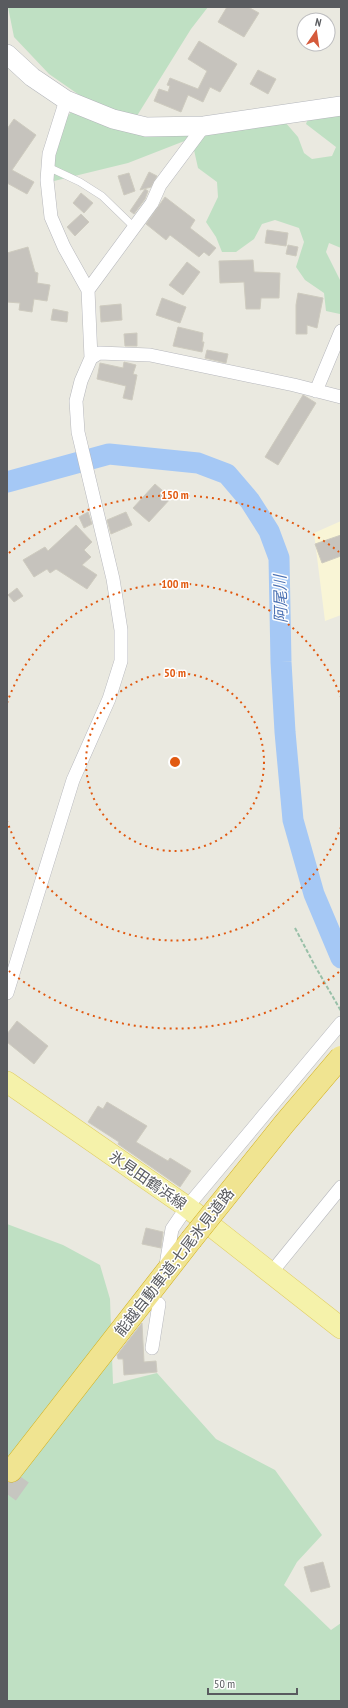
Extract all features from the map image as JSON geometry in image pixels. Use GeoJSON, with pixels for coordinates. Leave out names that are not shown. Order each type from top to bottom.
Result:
{"type":"FeatureCollection","features":[{"type":"Feature","properties":{"kind":"highway","name":"能越自動車道;七尾氷見道路"},"geometry":{"type":"LineString","coordinates":[[16,1474],[284,1124],[341,1057]]}},
{"type":"Feature","properties":{"kind":"highway","name":"能越自動車道;七尾氷見道路"},"geometry":{"type":"LineString","coordinates":[[194,1242],[341,1070]]}},
{"type":"Feature","properties":{"kind":"main road","name":"氷見田鶴浜線"},"geometry":{"type":"LineString","coordinates":[[7,1082],[186,1207],[341,1328]]}},
{"type":"Feature","properties":{"kind":"street"},"geometry":{"type":"LineString","coordinates":[[7,54],[32,77],[66,100],[113,119],[146,127],[204,126],[341,106]]}},
{"type":"Feature","properties":{"kind":"street"},"geometry":{"type":"LineString","coordinates":[[7,993],[73,780],[109,699],[121,661],[121,630],[113,579],[78,432],[76,400],[81,381],[91,358],[88,290],[64,248],[51,217],[47,180],[50,154],[66,100]]}},
{"type":"Feature","properties":{"kind":"street"},"geometry":{"type":"LineString","coordinates":[[88,290],[152,202],[160,185],[204,126]]}},
{"type":"Feature","properties":{"kind":"street"},"geometry":{"type":"LineString","coordinates":[[316,391],[341,330]]}},
{"type":"Feature","properties":{"kind":"street"},"geometry":{"type":"LineString","coordinates":[[91,358],[99,353],[150,355],[341,397]]}},
{"type":"Feature","properties":{"kind":"street"},"geometry":{"type":"LineString","coordinates":[[166,1265],[172,1229],[186,1207],[341,1023]]}},
{"type":"Feature","properties":{"kind":"street"},"geometry":{"type":"LineString","coordinates":[[271,1273],[341,1187]]}},
{"type":"Feature","properties":{"kind":"street"},"geometry":{"type":"LineString","coordinates":[[152,1348],[159,1304]]}},
{"type":"Feature","properties":{"kind":"lane"},"geometry":{"type":"LineString","coordinates":[[48,167],[80,182],[102,196],[134,227]]}},
{"type":"Feature","properties":{"kind":"path"},"geometry":{"type":"LineString","coordinates":[[295,928],[314,966],[341,1011]]}},
{"type":"Feature","properties":{"kind":"shaded area"},"geometry":{"type":"Polygon","coordinates":[[[341,521],[341,615],[325,621],[314,533],[341,521]]]}},
{"type":"Feature","properties":{"kind":"green space"},"geometry":{"type":"Polygon","coordinates":[[[8,7],[208,7],[191,29],[135,119],[95,106],[49,74],[14,37],[8,7]]]}},
{"type":"Feature","properties":{"kind":"green space"},"geometry":{"type":"Polygon","coordinates":[[[73,110],[191,134],[187,140],[128,163],[54,181],[55,149],[66,118],[73,110]]]}},
{"type":"Feature","properties":{"kind":"green space"},"geometry":{"type":"Polygon","coordinates":[[[341,111],[341,248],[329,243],[326,252],[341,282],[340,314],[326,311],[324,293],[305,280],[296,267],[304,242],[299,228],[275,220],[262,224],[254,239],[236,252],[222,252],[216,237],[206,222],[218,197],[217,182],[198,168],[194,150],[204,134],[285,122],[298,137],[304,153],[312,159],[332,156],[336,147],[306,124],[309,116],[341,111]]]}},
{"type":"Feature","properties":{"kind":"green space"},"geometry":{"type":"Polygon","coordinates":[[[7,1224],[63,1245],[100,1265],[110,1299],[113,1384],[157,1373],[216,1439],[275,1470],[322,1535],[297,1562],[284,1585],[331,1630],[341,1623],[341,1701],[7,1701],[7,1224]]]}},
{"type":"Feature","properties":{"kind":"building"},"geometry":{"type":"Polygon","coordinates":[[[227,7],[248,7],[259,13],[244,37],[218,22],[227,7]]]}},
{"type":"Feature","properties":{"kind":"building"},"geometry":{"type":"Polygon","coordinates":[[[199,41],[237,64],[220,92],[210,87],[203,102],[188,95],[181,112],[154,101],[159,89],[168,92],[170,86],[167,85],[170,78],[198,89],[207,71],[188,59],[199,41]]]}},
{"type":"Feature","properties":{"kind":"building"},"geometry":{"type":"Polygon","coordinates":[[[258,70],[276,79],[268,94],[250,84],[258,70]]]}},
{"type":"Feature","properties":{"kind":"building"},"geometry":{"type":"Polygon","coordinates":[[[14,119],[36,135],[12,170],[34,182],[27,194],[7,183],[7,129],[14,119]]]}},
{"type":"Feature","properties":{"kind":"building"},"geometry":{"type":"Polygon","coordinates":[[[149,172],[157,176],[151,187],[140,190],[149,172]]]}},
{"type":"Feature","properties":{"kind":"building"},"geometry":{"type":"Polygon","coordinates":[[[129,173],[135,191],[124,195],[118,176],[129,173]]]}},
{"type":"Feature","properties":{"kind":"building"},"geometry":{"type":"Polygon","coordinates":[[[145,189],[148,191],[145,199],[134,214],[130,211],[145,189]]]}},
{"type":"Feature","properties":{"kind":"building"},"geometry":{"type":"Polygon","coordinates":[[[81,193],[93,203],[84,213],[73,203],[81,193]]]}},
{"type":"Feature","properties":{"kind":"building"},"geometry":{"type":"Polygon","coordinates":[[[165,197],[195,220],[190,228],[216,248],[209,256],[204,252],[199,257],[170,235],[166,240],[146,224],[165,197]]]}},
{"type":"Feature","properties":{"kind":"building"},"geometry":{"type":"Polygon","coordinates":[[[81,214],[89,222],[75,236],[67,227],[81,214]]]}},
{"type":"Feature","properties":{"kind":"building"},"geometry":{"type":"Polygon","coordinates":[[[267,230],[288,233],[286,246],[265,243],[267,230]]]}},
{"type":"Feature","properties":{"kind":"building"},"geometry":{"type":"Polygon","coordinates":[[[288,245],[298,247],[296,256],[286,254],[288,245]]]}},
{"type":"Feature","properties":{"kind":"building"},"geometry":{"type":"Polygon","coordinates":[[[28,247],[35,272],[38,273],[37,283],[50,285],[47,301],[34,299],[32,312],[19,310],[20,303],[7,302],[7,253],[28,247]]]}},
{"type":"Feature","properties":{"kind":"building"},"geometry":{"type":"Polygon","coordinates":[[[253,260],[254,272],[280,273],[279,298],[261,298],[260,309],[246,309],[244,282],[220,283],[219,261],[253,260]]]}},
{"type":"Feature","properties":{"kind":"building"},"geometry":{"type":"Polygon","coordinates":[[[187,262],[200,272],[183,295],[169,285],[187,262]]]}},
{"type":"Feature","properties":{"kind":"building"},"geometry":{"type":"Polygon","coordinates":[[[298,293],[323,298],[317,328],[307,325],[307,334],[296,334],[296,305],[298,293]]]}},
{"type":"Feature","properties":{"kind":"building"},"geometry":{"type":"Polygon","coordinates":[[[162,298],[186,307],[180,323],[156,315],[162,298]]]}},
{"type":"Feature","properties":{"kind":"building"},"geometry":{"type":"Polygon","coordinates":[[[121,304],[122,320],[101,322],[100,306],[121,304]]]}},
{"type":"Feature","properties":{"kind":"building"},"geometry":{"type":"Polygon","coordinates":[[[53,309],[68,312],[67,322],[51,320],[53,309]]]}},
{"type":"Feature","properties":{"kind":"building"},"geometry":{"type":"Polygon","coordinates":[[[178,327],[203,333],[202,342],[204,342],[202,352],[173,346],[178,327]]]}},
{"type":"Feature","properties":{"kind":"building"},"geometry":{"type":"Polygon","coordinates":[[[137,333],[137,346],[125,346],[124,334],[137,333]]]}},
{"type":"Feature","properties":{"kind":"building"},"geometry":{"type":"Polygon","coordinates":[[[207,350],[228,354],[226,363],[205,358],[207,350]]]}},
{"type":"Feature","properties":{"kind":"building"},"geometry":{"type":"Polygon","coordinates":[[[124,362],[136,365],[133,374],[137,375],[132,400],[123,398],[126,386],[97,379],[100,363],[123,368],[124,362]]]}},
{"type":"Feature","properties":{"kind":"building"},"geometry":{"type":"Polygon","coordinates":[[[303,395],[316,403],[278,465],[265,457],[303,395]]]}},
{"type":"Feature","properties":{"kind":"building"},"geometry":{"type":"Polygon","coordinates":[[[155,484],[171,498],[149,522],[133,508],[155,484]]]}},
{"type":"Feature","properties":{"kind":"building"},"geometry":{"type":"Polygon","coordinates":[[[88,512],[92,524],[84,528],[79,517],[88,512]]]}},
{"type":"Feature","properties":{"kind":"building"},"geometry":{"type":"Polygon","coordinates":[[[126,512],[132,525],[111,534],[107,520],[126,512]]]}},
{"type":"Feature","properties":{"kind":"building"},"geometry":{"type":"Polygon","coordinates":[[[76,525],[92,542],[84,550],[91,557],[82,565],[97,575],[87,589],[56,569],[50,573],[47,569],[34,577],[23,560],[45,547],[48,551],[76,525]]]}},
{"type":"Feature","properties":{"kind":"building"},"geometry":{"type":"Polygon","coordinates":[[[341,535],[341,556],[322,563],[315,544],[341,535]]]}},
{"type":"Feature","properties":{"kind":"building"},"geometry":{"type":"Polygon","coordinates":[[[17,588],[23,596],[14,602],[8,595],[17,588]]]}},
{"type":"Feature","properties":{"kind":"building"},"geometry":{"type":"Polygon","coordinates":[[[17,1021],[48,1046],[34,1064],[7,1042],[7,1034],[17,1021]]]}},
{"type":"Feature","properties":{"kind":"building"},"geometry":{"type":"Polygon","coordinates":[[[107,1102],[147,1126],[136,1142],[168,1161],[170,1158],[191,1171],[180,1187],[118,1144],[119,1142],[88,1122],[98,1106],[103,1109],[107,1102]]]}},
{"type":"Feature","properties":{"kind":"building"},"geometry":{"type":"Polygon","coordinates":[[[146,1228],[163,1232],[161,1248],[142,1244],[146,1228]]]}},
{"type":"Feature","properties":{"kind":"building"},"geometry":{"type":"Polygon","coordinates":[[[142,1323],[144,1362],[156,1361],[157,1372],[124,1375],[123,1359],[118,1359],[117,1355],[142,1323]]]}},
{"type":"Feature","properties":{"kind":"building"},"geometry":{"type":"Polygon","coordinates":[[[323,1562],[330,1587],[311,1592],[304,1567],[323,1562]]]}},
{"type":"Feature","properties":{"kind":"waterway","name":"阿尾川"},"geometry":{"type":"LineString","coordinates":[[7,482],[109,454],[198,463],[227,474],[250,501],[269,531],[279,558],[281,662],[285,732],[293,820],[314,894],[341,958]]}},
{"type":"Feature","properties":{"kind":"tunnel"},"geometry":{"type":"LineString","coordinates":[[7,1494],[20,1476]]}}]}
